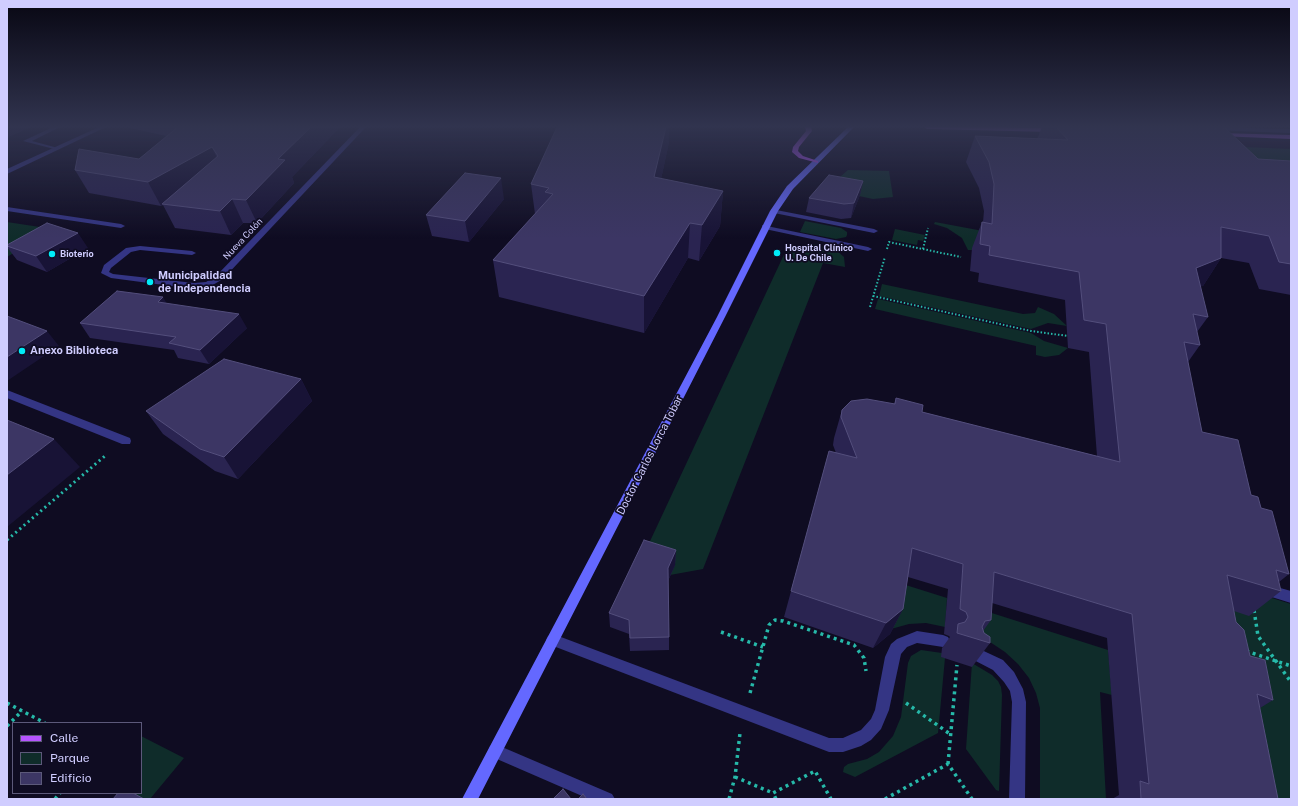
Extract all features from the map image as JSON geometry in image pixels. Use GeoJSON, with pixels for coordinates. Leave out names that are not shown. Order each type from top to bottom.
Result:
{"type":"FeatureCollection","features":[{"type":"Feature","properties":{"kind":"main road","name":"Doctor Carlos Lorca Tobar"},"geometry":{"type":"LineString","coordinates":[[470,799],[721,317],[765,227],[790,188],[813,165]]}},
{"type":"Feature","properties":{"kind":"street"},"geometry":{"type":"LineString","coordinates":[[7,172],[23,165]]}},
{"type":"Feature","properties":{"kind":"street","name":"Nueva Colón"},"geometry":{"type":"LineString","coordinates":[[192,253],[140,248],[129,250],[107,267],[105,273],[111,276],[194,286],[208,284],[220,277],[326,165]]}},
{"type":"Feature","properties":{"kind":"street"},"geometry":{"type":"LineString","coordinates":[[7,209],[121,226]]}},
{"type":"Feature","properties":{"kind":"street"},"geometry":{"type":"LineString","coordinates":[[774,211],[874,231]]}},
{"type":"Feature","properties":{"kind":"street"},"geometry":{"type":"LineString","coordinates":[[765,227],[868,249]]}},
{"type":"Feature","properties":{"kind":"street"},"geometry":{"type":"LineString","coordinates":[[7,394],[126,441]]}},
{"type":"Feature","properties":{"kind":"street"},"geometry":{"type":"LineString","coordinates":[[1266,590],[1291,597]]}},
{"type":"Feature","properties":{"kind":"street"},"geometry":{"type":"LineString","coordinates":[[553,640],[829,745],[843,745],[866,735],[876,724],[882,710],[892,657],[896,649],[902,643],[917,637],[943,641]]}},
{"type":"Feature","properties":{"kind":"street"},"geometry":{"type":"LineString","coordinates":[[973,652],[998,665],[1009,676],[1016,689],[1019,702],[1017,799]]}},
{"type":"Feature","properties":{"kind":"street"},"geometry":{"type":"LineString","coordinates":[[495,750],[607,799]]}},
{"type":"Feature","properties":{"kind":"path"},"geometry":{"type":"LineString","coordinates":[[924,250],[928,228]]}},
{"type":"Feature","properties":{"kind":"path"},"geometry":{"type":"LineString","coordinates":[[870,307],[889,242],[961,257]]}},
{"type":"Feature","properties":{"kind":"path"},"geometry":{"type":"LineString","coordinates":[[873,296],[1031,331],[1068,336]]}},
{"type":"Feature","properties":{"kind":"path"},"geometry":{"type":"LineString","coordinates":[[7,540],[106,455],[99,452]]}},
{"type":"Feature","properties":{"kind":"path"},"geometry":{"type":"LineString","coordinates":[[1253,605],[1258,636],[1291,682]]}},
{"type":"Feature","properties":{"kind":"path"},"geometry":{"type":"LineString","coordinates":[[729,799],[735,777],[740,726],[763,647],[772,622],[779,620],[854,645],[864,658],[868,676],[950,734]]}},
{"type":"Feature","properties":{"kind":"path"},"geometry":{"type":"LineString","coordinates":[[721,632],[763,647]]}},
{"type":"Feature","properties":{"kind":"path"},"geometry":{"type":"LineString","coordinates":[[1238,648],[1291,666]]}},
{"type":"Feature","properties":{"kind":"path"},"geometry":{"type":"LineString","coordinates":[[957,662],[948,764],[972,799]]}},
{"type":"Feature","properties":{"kind":"path"},"geometry":{"type":"LineString","coordinates":[[7,703],[43,722]]}},
{"type":"Feature","properties":{"kind":"path"},"geometry":{"type":"LineString","coordinates":[[7,726],[22,711]]}},
{"type":"Feature","properties":{"kind":"path"},"geometry":{"type":"LineString","coordinates":[[885,799],[948,764]]}},
{"type":"Feature","properties":{"kind":"path"},"geometry":{"type":"LineString","coordinates":[[773,793],[815,771],[831,799]]}},
{"type":"Feature","properties":{"kind":"path"},"geometry":{"type":"LineString","coordinates":[[735,777],[773,793],[776,799]]}},
{"type":"Feature","properties":{"kind":"green space"},"geometry":{"type":"Polygon","coordinates":[[[1264,165],[1291,165],[1291,180],[1279,179],[1264,165]]]}},
{"type":"Feature","properties":{"kind":"green space"},"geometry":{"type":"Polygon","coordinates":[[[848,170],[889,171],[893,197],[873,199],[826,189],[848,170]]]}},
{"type":"Feature","properties":{"kind":"green space"},"geometry":{"type":"Polygon","coordinates":[[[805,221],[841,228],[847,232],[847,235],[846,237],[836,239],[800,232],[805,221]]]}},
{"type":"Feature","properties":{"kind":"green space"},"geometry":{"type":"Polygon","coordinates":[[[7,222],[53,229],[7,257],[7,222]]]}},
{"type":"Feature","properties":{"kind":"green space"},"geometry":{"type":"Polygon","coordinates":[[[935,222],[983,231],[972,250],[968,250],[962,238],[947,228],[934,224],[935,222]]]}},
{"type":"Feature","properties":{"kind":"green space"},"geometry":{"type":"Polygon","coordinates":[[[895,229],[925,235],[923,241],[918,240],[917,245],[892,240],[895,229]]]}},
{"type":"Feature","properties":{"kind":"green space"},"geometry":{"type":"Polygon","coordinates":[[[814,244],[836,250],[844,257],[845,267],[823,263],[703,569],[670,575],[675,565],[644,554],[788,246],[811,251],[814,244]]]}},
{"type":"Feature","properties":{"kind":"green space"},"geometry":{"type":"Polygon","coordinates":[[[882,284],[1023,314],[1035,313],[1038,307],[1054,314],[1067,326],[1048,323],[1031,329],[879,296],[882,284]]]}},
{"type":"Feature","properties":{"kind":"green space"},"geometry":{"type":"Polygon","coordinates":[[[878,299],[1031,333],[1044,341],[1068,348],[1059,355],[1045,357],[1036,355],[1036,346],[875,309],[878,299]]]}},
{"type":"Feature","properties":{"kind":"green space"},"geometry":{"type":"Polygon","coordinates":[[[893,581],[947,598],[945,627],[926,623],[909,624],[891,629],[893,581]]]}},
{"type":"Feature","properties":{"kind":"green space"},"geometry":{"type":"Polygon","coordinates":[[[1256,593],[1291,604],[1291,799],[1237,799],[1196,600],[1256,593]]]}},
{"type":"Feature","properties":{"kind":"green space"},"geometry":{"type":"Polygon","coordinates":[[[976,608],[1108,650],[1112,695],[1100,692],[1106,799],[1040,799],[1040,708],[1036,693],[1029,678],[1018,664],[1005,652],[990,642],[974,636],[976,608]]]}},
{"type":"Feature","properties":{"kind":"green space"},"geometry":{"type":"Polygon","coordinates":[[[921,650],[942,653],[942,657],[945,658],[938,733],[855,777],[843,772],[844,767],[848,764],[867,759],[879,752],[893,736],[901,717],[908,663],[911,656],[921,650]]]}},
{"type":"Feature","properties":{"kind":"green space"},"geometry":{"type":"Polygon","coordinates":[[[972,663],[992,675],[1001,687],[999,791],[996,790],[966,749],[972,663]]]}},
{"type":"Feature","properties":{"kind":"green space"},"geometry":{"type":"Polygon","coordinates":[[[142,737],[184,758],[150,799],[143,799],[133,794],[142,794],[142,737]]]}},
{"type":"Feature","properties":{"kind":"building"},"geometry":{"type":"Polygon","coordinates":[[[76,165],[180,165],[148,182],[75,170],[76,165]]]}},
{"type":"Feature","properties":{"kind":"building"},"geometry":{"type":"Polygon","coordinates":[[[208,165],[281,165],[246,200],[232,199],[220,211],[162,204],[208,165]]]}},
{"type":"Feature","properties":{"kind":"building"},"geometry":{"type":"Polygon","coordinates":[[[540,165],[657,165],[654,177],[723,191],[702,225],[690,223],[644,296],[493,260],[553,194],[545,192],[549,188],[531,184],[540,165]]]}},
{"type":"Feature","properties":{"kind":"building"},"geometry":{"type":"Polygon","coordinates":[[[990,165],[1291,165],[1291,264],[1279,262],[1269,236],[1221,227],[1221,258],[1196,268],[1208,317],[1193,314],[1200,345],[1184,342],[1202,432],[1238,440],[1251,495],[1258,497],[1261,508],[1272,511],[1289,574],[1276,570],[1281,591],[1227,575],[1236,622],[1244,630],[1250,656],[1265,660],[1273,700],[1257,694],[1278,799],[1141,799],[1140,781],[1149,784],[1132,614],[994,572],[991,620],[985,621],[982,627],[984,633],[990,637],[990,643],[957,633],[958,624],[965,622],[968,617],[966,612],[960,609],[963,564],[912,548],[903,609],[886,623],[791,591],[829,451],[857,458],[841,417],[842,410],[851,401],[867,399],[895,404],[896,398],[923,405],[922,412],[1120,462],[1106,324],[1084,320],[1079,272],[989,255],[990,246],[980,244],[982,222],[992,224],[994,184],[990,165]]]}},
{"type":"Feature","properties":{"kind":"building"},"geometry":{"type":"Polygon","coordinates":[[[465,173],[501,178],[465,221],[426,215],[465,173]]]}},
{"type":"Feature","properties":{"kind":"building"},"geometry":{"type":"Polygon","coordinates":[[[829,175],[863,181],[854,203],[844,204],[809,198],[829,175]]]}},
{"type":"Feature","properties":{"kind":"building"},"geometry":{"type":"Polygon","coordinates":[[[47,223],[78,233],[36,256],[7,246],[7,245],[47,223]]]}},
{"type":"Feature","properties":{"kind":"building"},"geometry":{"type":"Polygon","coordinates":[[[117,291],[163,297],[158,302],[239,314],[200,350],[169,343],[176,337],[80,323],[117,291]]]}},
{"type":"Feature","properties":{"kind":"building"},"geometry":{"type":"Polygon","coordinates":[[[7,316],[47,331],[7,357],[7,316]]]}},
{"type":"Feature","properties":{"kind":"building"},"geometry":{"type":"Polygon","coordinates":[[[224,359],[301,379],[224,457],[200,449],[146,411],[224,359]]]}},
{"type":"Feature","properties":{"kind":"building"},"geometry":{"type":"Polygon","coordinates":[[[7,420],[54,439],[7,475],[7,420]]]}},
{"type":"Feature","properties":{"kind":"building"},"geometry":{"type":"Polygon","coordinates":[[[644,540],[676,550],[668,568],[669,637],[630,638],[629,620],[609,613],[644,540]]]}},
{"type":"Feature","properties":{"kind":"building"},"geometry":{"type":"Polygon","coordinates":[[[563,789],[571,799],[553,799],[563,789]]]}},
{"type":"Feature","properties":{"kind":"building"},"geometry":{"type":"Polygon","coordinates":[[[117,794],[135,794],[144,799],[113,799],[117,794]]]}},
{"type":"Feature","properties":{"kind":"building"},"geometry":{"type":"Polygon","coordinates":[[[583,794],[587,799],[578,799],[583,794]]]}},
{"type":"Feature","properties":{"kind":"place","name":"Hospital Clínico U. De Chile"},"geometry":{"type":"Point","coordinates":[777,253]}},
{"type":"Feature","properties":{"kind":"place","name":"Bioterio"},"geometry":{"type":"Point","coordinates":[52,254]}},
{"type":"Feature","properties":{"kind":"place","name":"Municipalidad de Independencia"},"geometry":{"type":"Point","coordinates":[150,282]}},
{"type":"Feature","properties":{"kind":"place","name":"Anexo Biblioteca"},"geometry":{"type":"Point","coordinates":[22,351]}}]}
